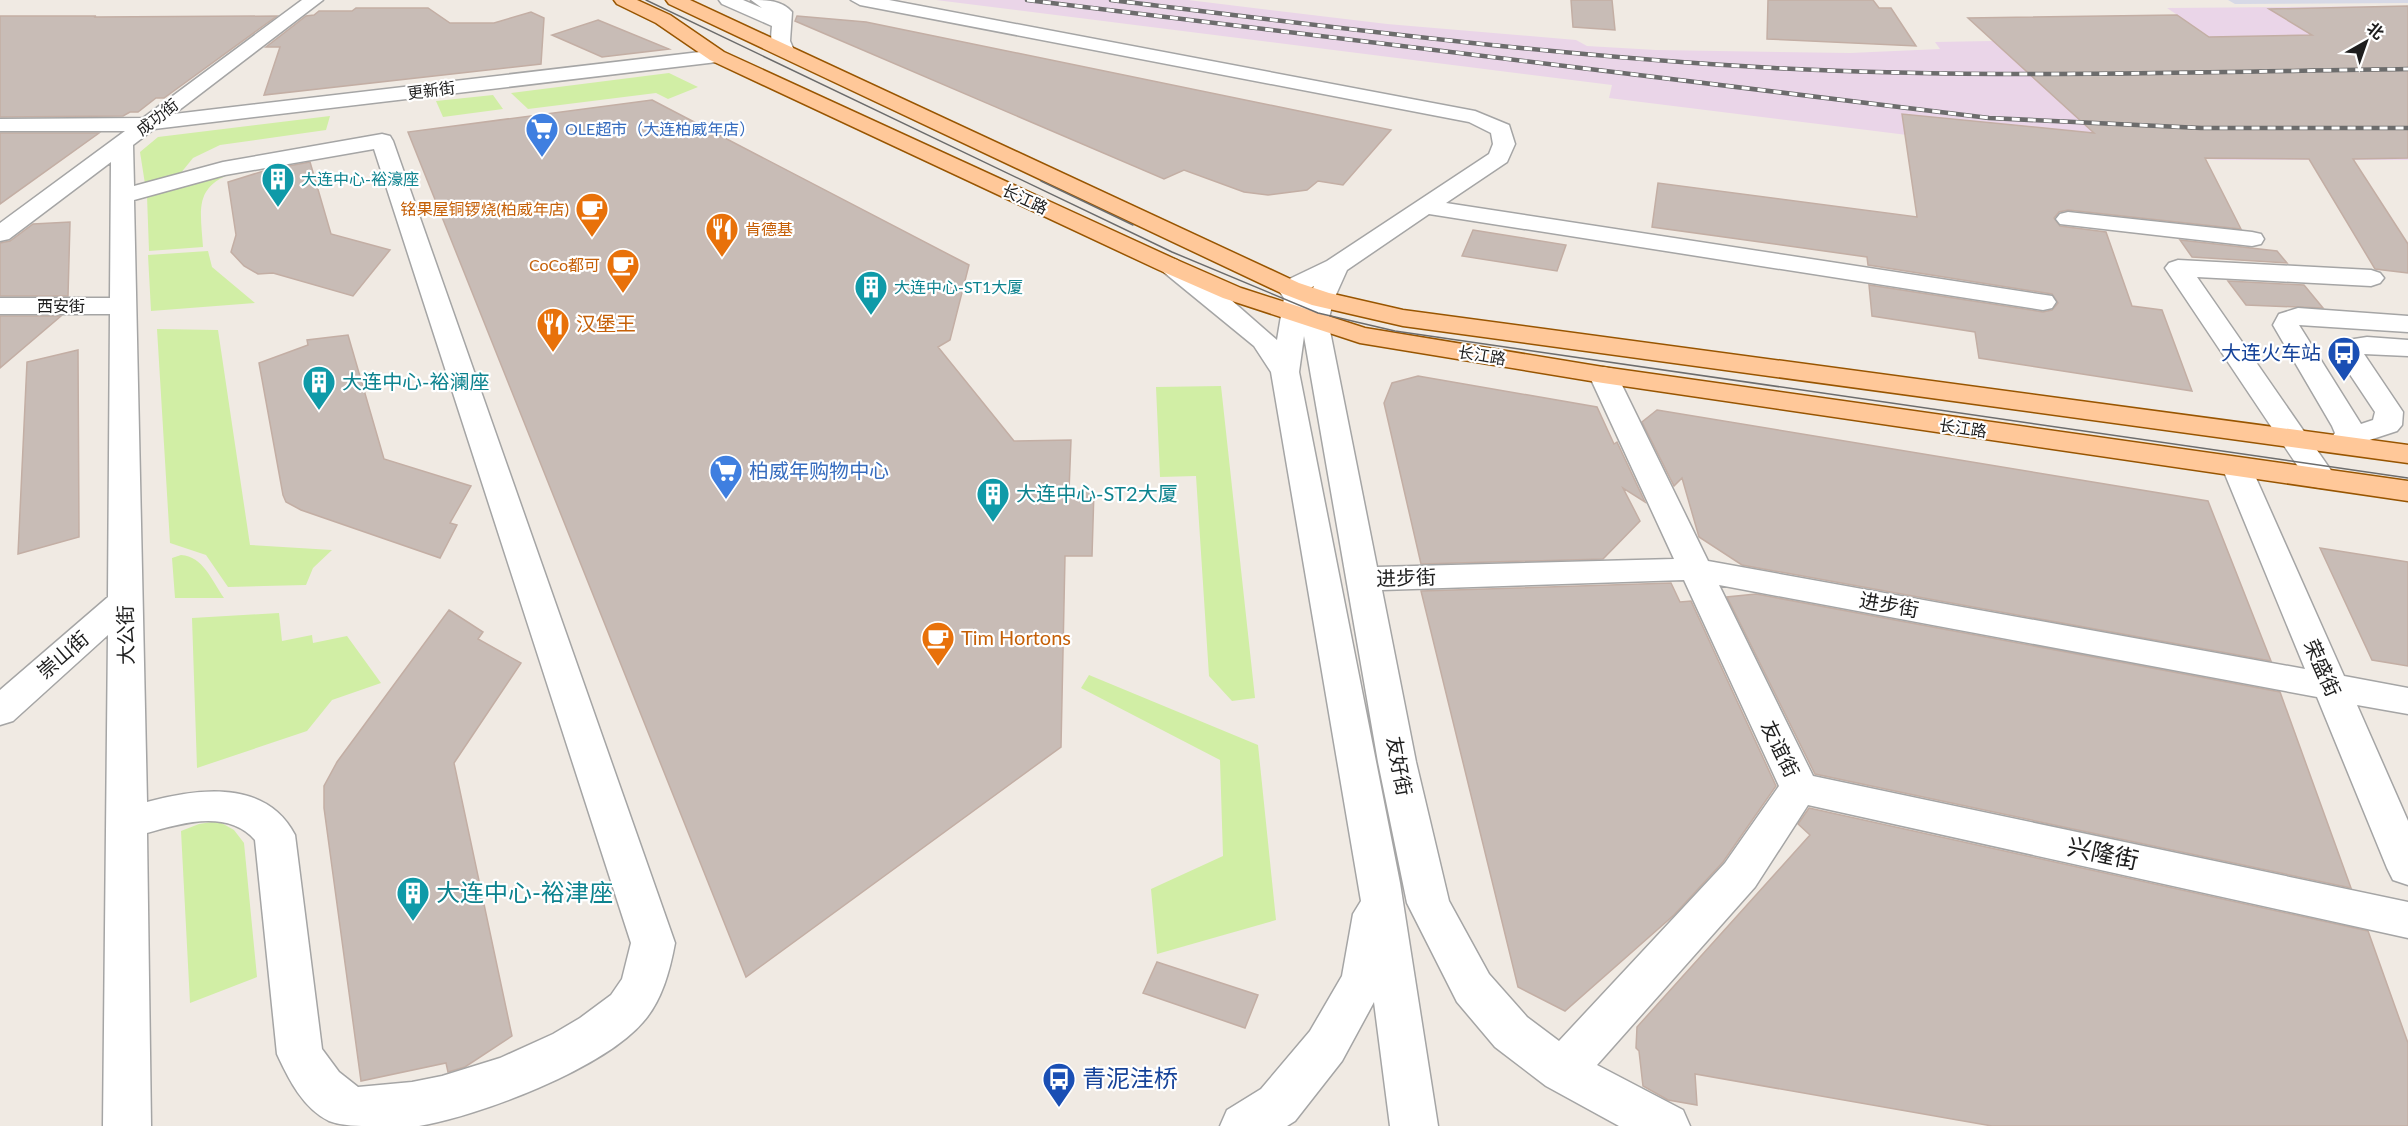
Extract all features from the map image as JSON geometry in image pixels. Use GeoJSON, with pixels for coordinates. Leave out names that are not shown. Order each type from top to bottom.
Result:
{"type":"FeatureCollection","features":[{"type":"Feature","properties":{"kind":"main road","name":"长江路"},"geometry":{"type":"LineString","coordinates":[[623,0],[663,19],[717,56],[1168,266],[1305,306],[2408,454]]}},
{"type":"Feature","properties":{"kind":"main road","name":"长江路"},"geometry":{"type":"LineString","coordinates":[[675,0],[783,37],[1360,335],[1603,375],[2408,491]]}},
{"type":"Feature","properties":{"kind":"street","name":"成功街"},"geometry":{"type":"LineString","coordinates":[[0,234],[314,0]]}},
{"type":"Feature","properties":{"kind":"street"},"geometry":{"type":"LineString","coordinates":[[728,0],[783,37],[785,16],[780,8],[760,0]]}},
{"type":"Feature","properties":{"kind":"street"},"geometry":{"type":"LineString","coordinates":[[860,0],[1475,117],[1501,130],[1504,144],[1499,157],[1336,266],[1305,306],[1285,372]]}},
{"type":"Feature","properties":{"kind":"street","name":"更新街"},"geometry":{"type":"LineString","coordinates":[[0,124],[134,134],[717,56]]}},
{"type":"Feature","properties":{"kind":"street","name":"大公街"},"geometry":{"type":"LineString","coordinates":[[127,1126],[128,824],[122,196],[134,134]]}},
{"type":"Feature","properties":{"kind":"street"},"geometry":{"type":"LineString","coordinates":[[122,196],[223,169],[382,141],[653,943],[650,966],[639,992],[620,1015],[532,1066],[453,1096],[404,1107],[359,1110],[337,1101],[316,1083],[300,1054],[275,835],[266,821],[228,807],[197,806],[162,812],[128,824]]}},
{"type":"Feature","properties":{"kind":"street"},"geometry":{"type":"LineString","coordinates":[[1426,207],[2043,302]]}},
{"type":"Feature","properties":{"kind":"street"},"geometry":{"type":"LineString","coordinates":[[2068,219],[2252,239]]}},
{"type":"Feature","properties":{"kind":"street"},"geometry":{"type":"LineString","coordinates":[[2155,229],[2178,268],[2302,439],[2322,479]]}},
{"type":"Feature","properties":{"kind":"street"},"geometry":{"type":"LineString","coordinates":[[1168,266],[1213,297],[1264,341],[1285,372],[1379,883],[1414,1126]]}},
{"type":"Feature","properties":{"kind":"street"},"geometry":{"type":"LineString","coordinates":[[2178,268],[2372,278]]}},
{"type":"Feature","properties":{"kind":"street","name":"西安街"},"geometry":{"type":"LineString","coordinates":[[0,306],[122,306]]}},
{"type":"Feature","properties":{"kind":"street","name":"友好街"},"geometry":{"type":"LineString","coordinates":[[1305,306],[1364,579],[1397,762],[1428,903],[1473,988],[1512,1032],[1562,1071],[1666,1126]]}},
{"type":"Feature","properties":{"kind":"street"},"geometry":{"type":"LineString","coordinates":[[2345,439],[2350,434],[2347,426],[2286,325],[2288,320],[2298,316],[2408,324]]}},
{"type":"Feature","properties":{"kind":"street"},"geometry":{"type":"LineString","coordinates":[[2345,439],[2387,425],[2388,412],[2349,352],[2351,348],[2367,345],[2408,348]]}},
{"type":"Feature","properties":{"kind":"street","name":"友谊街"},"geometry":{"type":"LineString","coordinates":[[1562,1071],[1740,875],[1798,788],[1603,375]]}},
{"type":"Feature","properties":{"kind":"street"},"geometry":{"type":"LineString","coordinates":[[2302,439],[2408,442]]}},
{"type":"Feature","properties":{"kind":"street","name":"荣盛街"},"geometry":{"type":"LineString","coordinates":[[2236,467],[2408,868]]}},
{"type":"Feature","properties":{"kind":"street","name":"进步街"},"geometry":{"type":"LineString","coordinates":[[1364,579],[1694,569],[2408,701]]}},
{"type":"Feature","properties":{"kind":"street","name":"崇山街"},"geometry":{"type":"LineString","coordinates":[[0,711],[126,600]]}},
{"type":"Feature","properties":{"kind":"street","name":"兴隆街"},"geometry":{"type":"LineString","coordinates":[[1798,788],[2408,920]]}},
{"type":"Feature","properties":{"kind":"street"},"geometry":{"type":"LineString","coordinates":[[1244,1126],[1278,1105],[1326,1046],[1363,980],[1379,883]]}},
{"type":"Feature","properties":{"kind":"shaded area"},"geometry":{"type":"Polygon","coordinates":[[[936,0],[1188,0],[1387,24],[1576,40],[1587,46],[1656,50],[1850,53],[1940,49],[1935,42],[2210,37],[2167,8],[2408,6],[2408,160],[2221,160],[1980,144],[1609,98],[1612,85],[936,0]]]}},
{"type":"Feature","properties":{"kind":"shaded area"},"geometry":{"type":"Polygon","coordinates":[[[2228,0],[2408,0],[2408,3],[2235,4],[2228,0]]]}},
{"type":"Feature","properties":{"kind":"green space"},"geometry":{"type":"Polygon","coordinates":[[[669,73],[698,87],[668,99],[656,93],[528,109],[511,93],[669,73]]]}},
{"type":"Feature","properties":{"kind":"green space"},"geometry":{"type":"Polygon","coordinates":[[[493,95],[503,109],[443,117],[436,101],[493,95]]]}},
{"type":"Feature","properties":{"kind":"green space"},"geometry":{"type":"Polygon","coordinates":[[[330,116],[326,130],[220,145],[193,158],[180,174],[145,184],[140,152],[158,137],[330,116]]]}},
{"type":"Feature","properties":{"kind":"green space"},"geometry":{"type":"Polygon","coordinates":[[[236,168],[239,171],[214,183],[207,190],[203,199],[201,220],[203,247],[149,251],[147,196],[236,168]]]}},
{"type":"Feature","properties":{"kind":"green space"},"geometry":{"type":"Polygon","coordinates":[[[208,251],[212,267],[255,303],[151,311],[148,255],[208,251]]]}},
{"type":"Feature","properties":{"kind":"green space"},"geometry":{"type":"Polygon","coordinates":[[[157,329],[218,330],[250,545],[332,550],[313,568],[306,585],[228,587],[206,555],[170,543],[157,329]]]}},
{"type":"Feature","properties":{"kind":"green space"},"geometry":{"type":"Polygon","coordinates":[[[1221,386],[1255,698],[1232,701],[1209,676],[1196,476],[1160,477],[1156,387],[1221,386]]]}},
{"type":"Feature","properties":{"kind":"green space"},"geometry":{"type":"Polygon","coordinates":[[[181,555],[189,556],[201,565],[224,598],[175,598],[172,558],[181,555]]]}},
{"type":"Feature","properties":{"kind":"green space"},"geometry":{"type":"Polygon","coordinates":[[[279,613],[282,641],[312,635],[313,643],[347,636],[381,683],[332,700],[307,731],[197,768],[192,618],[279,613]]]}},
{"type":"Feature","properties":{"kind":"green space"},"geometry":{"type":"Polygon","coordinates":[[[1089,675],[1258,745],[1276,920],[1157,954],[1151,889],[1223,856],[1220,760],[1081,688],[1089,675]]]}},
{"type":"Feature","properties":{"kind":"green space"},"geometry":{"type":"Polygon","coordinates":[[[218,821],[234,830],[244,843],[257,977],[190,1003],[181,831],[199,824],[218,821]]]}},
{"type":"Feature","properties":{"kind":"building"},"geometry":{"type":"Polygon","coordinates":[[[1571,0],[1612,0],[1615,30],[1573,27],[1571,0]]]}},
{"type":"Feature","properties":{"kind":"building"},"geometry":{"type":"Polygon","coordinates":[[[1768,0],[1873,0],[1879,8],[1891,8],[1916,46],[1767,39],[1768,0]]]}},
{"type":"Feature","properties":{"kind":"building"},"geometry":{"type":"Polygon","coordinates":[[[2408,6],[2408,158],[2353,159],[2408,244],[2408,273],[2375,269],[2309,159],[2205,158],[2241,229],[2068,210],[2059,212],[2054,218],[2060,226],[2106,232],[2132,306],[2162,310],[2192,391],[1979,358],[1975,332],[1872,316],[1869,285],[2043,312],[2052,310],[2058,303],[2052,294],[1868,265],[1867,257],[1652,227],[1658,183],[1917,217],[1902,114],[2094,133],[1968,18],[2177,15],[2209,37],[2312,35],[2269,9],[2408,6]]]}},
{"type":"Feature","properties":{"kind":"building"},"geometry":{"type":"Polygon","coordinates":[[[356,8],[428,8],[450,23],[494,23],[531,12],[544,18],[541,64],[264,95],[280,47],[266,47],[306,16],[314,15],[319,11],[352,11],[356,8]]]}},
{"type":"Feature","properties":{"kind":"building"},"geometry":{"type":"Polygon","coordinates":[[[0,16],[277,16],[164,98],[156,98],[138,112],[130,112],[123,116],[0,117],[0,16]]]}},
{"type":"Feature","properties":{"kind":"building"},"geometry":{"type":"Polygon","coordinates":[[[797,16],[866,22],[1391,130],[1343,185],[1318,181],[1307,190],[1268,195],[1244,192],[1184,170],[1164,179],[795,21],[797,16]]]}},
{"type":"Feature","properties":{"kind":"building"},"geometry":{"type":"Polygon","coordinates":[[[598,20],[669,49],[602,57],[552,35],[598,20]]]}},
{"type":"Feature","properties":{"kind":"building","name":"柏威年购物中心"},"geometry":{"type":"Polygon","coordinates":[[[652,100],[969,265],[950,340],[938,347],[1014,441],[1071,440],[1069,491],[1094,490],[1092,556],[1065,556],[1061,747],[746,977],[408,132],[652,100]]]}},
{"type":"Feature","properties":{"kind":"building"},"geometry":{"type":"Polygon","coordinates":[[[0,133],[99,133],[0,204],[0,133]]]}},
{"type":"Feature","properties":{"kind":"building","name":"大连中心-裕濠座"},"geometry":{"type":"Polygon","coordinates":[[[310,162],[331,234],[390,250],[353,296],[273,273],[258,274],[244,266],[231,252],[236,235],[228,182],[267,170],[310,162]]]}},
{"type":"Feature","properties":{"kind":"building"},"geometry":{"type":"Polygon","coordinates":[[[70,222],[68,296],[0,296],[0,243],[10,241],[33,224],[70,222]]]}},
{"type":"Feature","properties":{"kind":"building"},"geometry":{"type":"Polygon","coordinates":[[[1473,230],[1566,245],[1557,271],[1462,256],[1473,230]]]}},
{"type":"Feature","properties":{"kind":"building"},"geometry":{"type":"Polygon","coordinates":[[[2180,240],[2277,251],[2287,263],[2192,257],[2180,240]]]}},
{"type":"Feature","properties":{"kind":"building"},"geometry":{"type":"Polygon","coordinates":[[[2228,281],[2304,285],[2323,308],[2246,305],[2228,281]]]}},
{"type":"Feature","properties":{"kind":"building"},"geometry":{"type":"Polygon","coordinates":[[[0,316],[61,316],[0,368],[0,316]]]}},
{"type":"Feature","properties":{"kind":"building","name":"大连中心-裕澜座"},"geometry":{"type":"Polygon","coordinates":[[[348,335],[384,459],[471,486],[450,523],[457,525],[440,558],[301,510],[286,502],[283,495],[259,363],[308,345],[307,340],[348,335]]]}},
{"type":"Feature","properties":{"kind":"building"},"geometry":{"type":"Polygon","coordinates":[[[78,350],[79,537],[18,554],[27,362],[78,350]]]}},
{"type":"Feature","properties":{"kind":"building"},"geometry":{"type":"Polygon","coordinates":[[[1418,376],[1597,407],[1614,444],[1617,442],[1645,502],[1623,488],[1640,521],[1603,559],[1421,564],[1384,403],[1392,383],[1418,376]]]}},
{"type":"Feature","properties":{"kind":"building"},"geometry":{"type":"Polygon","coordinates":[[[1657,410],[2208,501],[2271,661],[1742,565],[1699,537],[1682,478],[1674,486],[1642,422],[1657,410]]]}},
{"type":"Feature","properties":{"kind":"building"},"geometry":{"type":"Polygon","coordinates":[[[2320,548],[2408,562],[2408,666],[2372,660],[2320,548]]]}},
{"type":"Feature","properties":{"kind":"building"},"geometry":{"type":"Polygon","coordinates":[[[1671,583],[1680,602],[1691,601],[1776,786],[1723,862],[1674,915],[1565,1011],[1518,987],[1421,591],[1671,583]]]}},
{"type":"Feature","properties":{"kind":"building"},"geometry":{"type":"Polygon","coordinates":[[[1756,594],[2280,692],[2351,888],[1815,774],[1727,597],[1756,594]]]}},
{"type":"Feature","properties":{"kind":"building","name":"大连中心-裕津座"},"geometry":{"type":"Polygon","coordinates":[[[449,610],[483,632],[478,639],[521,663],[454,763],[512,1036],[465,1067],[448,1072],[446,1063],[361,1081],[324,808],[324,786],[337,762],[449,610]]]}},
{"type":"Feature","properties":{"kind":"building"},"geometry":{"type":"Polygon","coordinates":[[[1809,808],[2368,931],[2408,1043],[2408,1126],[1992,1126],[1695,1074],[1697,1105],[1668,1100],[1643,1086],[1639,1051],[1636,1048],[1637,1027],[1810,835],[1798,824],[1809,808]]]}},
{"type":"Feature","properties":{"kind":"building"},"geometry":{"type":"Polygon","coordinates":[[[1157,962],[1258,995],[1245,1028],[1143,993],[1157,962]]]}},
{"type":"Feature","properties":{"kind":"tram line"},"geometry":{"type":"LineString","coordinates":[[646,0],[1172,252],[1318,313],[1395,331],[2408,478]]}},
{"type":"Feature","properties":{"kind":"tram line"},"geometry":{"type":"LineString","coordinates":[[1041,181],[1133,225]]}},
{"type":"Feature","properties":{"kind":"railway"},"geometry":{"type":"LineString","coordinates":[[1027,0],[1989,118],[2201,128],[2408,128]]}},
{"type":"Feature","properties":{"kind":"railway"},"geometry":{"type":"LineString","coordinates":[[1111,0],[1525,48],[1774,68],[2012,74],[2408,69]]}},
{"type":"Feature","properties":{"kind":"place","name":"OLE超市（大连柏威年店）"},"geometry":{"type":"Point","coordinates":[542,158]}},
{"type":"Feature","properties":{"kind":"place","name":"大连中心-裕濠座"},"geometry":{"type":"Point","coordinates":[278,208]}},
{"type":"Feature","properties":{"kind":"place","name":"铭果屋铜锣烧(柏威年店)"},"geometry":{"type":"Point","coordinates":[592,238]}},
{"type":"Feature","properties":{"kind":"place","name":"肯德基"},"geometry":{"type":"Point","coordinates":[722,258]}},
{"type":"Feature","properties":{"kind":"place","name":"CoCo都可"},"geometry":{"type":"Point","coordinates":[623,294]}},
{"type":"Feature","properties":{"kind":"place","name":"大连中心-ST1大厦"},"geometry":{"type":"Point","coordinates":[871,316]}},
{"type":"Feature","properties":{"kind":"place","name":"汉堡王"},"geometry":{"type":"Point","coordinates":[553,353]}},
{"type":"Feature","properties":{"kind":"place","name":"大连火车站"},"geometry":{"type":"Point","coordinates":[2344,382]}},
{"type":"Feature","properties":{"kind":"place","name":"大连中心-裕澜座"},"geometry":{"type":"Point","coordinates":[319,411]}},
{"type":"Feature","properties":{"kind":"place","name":"柏威年购物中心"},"geometry":{"type":"Point","coordinates":[726,500]}},
{"type":"Feature","properties":{"kind":"place","name":"大连中心-ST2大厦"},"geometry":{"type":"Point","coordinates":[993,523]}},
{"type":"Feature","properties":{"kind":"place","name":"Tim Hortons"},"geometry":{"type":"Point","coordinates":[938,667]}},
{"type":"Feature","properties":{"kind":"place","name":"大连中心-裕津座"},"geometry":{"type":"Point","coordinates":[413,922]}},
{"type":"Feature","properties":{"kind":"place","name":"青泥洼桥"},"geometry":{"type":"Point","coordinates":[1059,1108]}}]}
